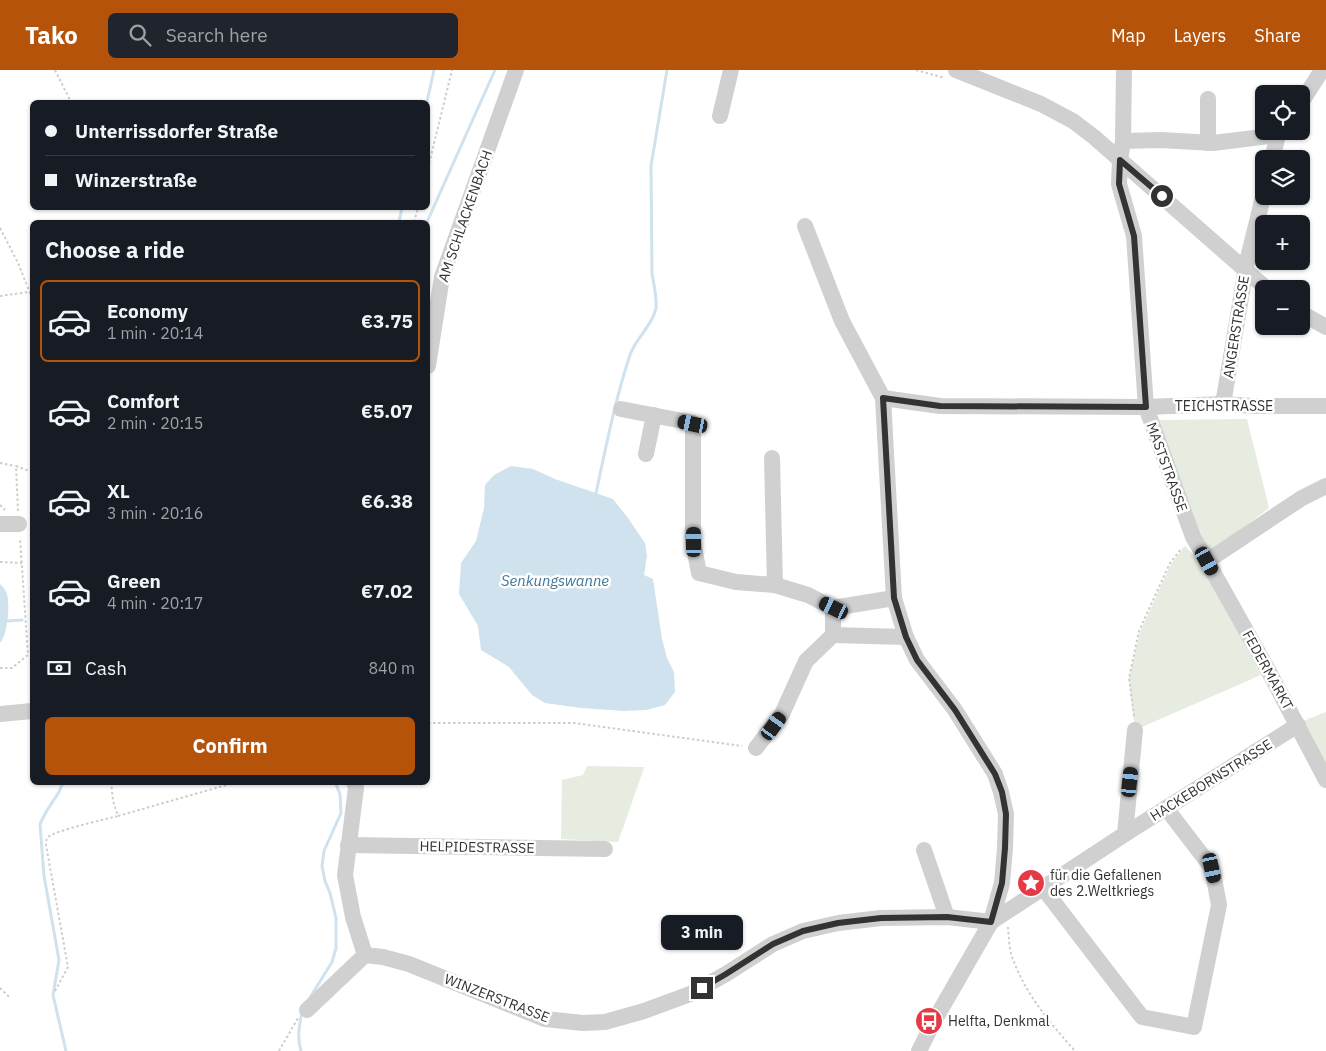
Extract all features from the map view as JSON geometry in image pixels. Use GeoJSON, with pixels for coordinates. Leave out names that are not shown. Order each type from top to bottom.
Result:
{"type":"FeatureCollection","features":[{"type":"Feature","properties":{"kind":"street","name":"AM SCHLACKENBACH"},"geometry":{"type":"LineString","coordinates":[[430,353],[442,277],[516,70]]}},
{"type":"Feature","properties":{"kind":"street"},"geometry":{"type":"LineString","coordinates":[[720,116],[731,70]]}},
{"type":"Feature","properties":{"kind":"street","name":"MASTSTRASSE"},"geometry":{"type":"LineString","coordinates":[[1124,70],[1123,141],[1119,184],[1134,236],[1146,407],[1193,537],[1207,561]]}},
{"type":"Feature","properties":{"kind":"street"},"geometry":{"type":"LineString","coordinates":[[1310,89],[1322,70]]}},
{"type":"Feature","properties":{"kind":"street"},"geometry":{"type":"LineString","coordinates":[[950,74],[1041,104],[1073,121],[1094,137],[1257,280]]}},
{"type":"Feature","properties":{"kind":"street"},"geometry":{"type":"LineString","coordinates":[[1208,99],[1208,143]]}},
{"type":"Feature","properties":{"kind":"street"},"geometry":{"type":"LineString","coordinates":[[1123,141],[1161,140],[1208,143],[1255,136]]}},
{"type":"Feature","properties":{"kind":"street","name":"ANGERSTRASSE"},"geometry":{"type":"LineString","coordinates":[[1223,404],[1245,270],[1261,205]]}},
{"type":"Feature","properties":{"kind":"street"},"geometry":{"type":"LineString","coordinates":[[805,226],[842,321],[883,398],[894,598],[906,637],[917,660],[955,710],[995,774],[1002,792],[1006,814],[1002,883],[991,922],[919,1051]]}},
{"type":"Feature","properties":{"kind":"street"},"geometry":{"type":"LineString","coordinates":[[1310,318],[1326,327]]}},
{"type":"Feature","properties":{"kind":"street","name":"TEICHSTRASSE"},"geometry":{"type":"LineString","coordinates":[[883,398],[940,406],[1146,407],[1223,404],[1326,406]]}},
{"type":"Feature","properties":{"kind":"street"},"geometry":{"type":"LineString","coordinates":[[621,408],[693,424],[694,542],[699,573],[736,582],[775,585],[808,596],[834,608],[894,598]]}},
{"type":"Feature","properties":{"kind":"street"},"geometry":{"type":"LineString","coordinates":[[646,454],[654,415]]}},
{"type":"Feature","properties":{"kind":"street"},"geometry":{"type":"LineString","coordinates":[[772,458],[775,585]]}},
{"type":"Feature","properties":{"kind":"street"},"geometry":{"type":"LineString","coordinates":[[1207,561],[1302,498],[1326,486]]}},
{"type":"Feature","properties":{"kind":"street"},"geometry":{"type":"LineString","coordinates":[[0,524],[19,524]]}},
{"type":"Feature","properties":{"kind":"street","name":"FEDERMARKT"},"geometry":{"type":"LineString","coordinates":[[1207,561],[1298,725],[1326,780]]}},
{"type":"Feature","properties":{"kind":"street"},"geometry":{"type":"LineString","coordinates":[[756,748],[782,714],[806,661],[833,635],[834,608]]}},
{"type":"Feature","properties":{"kind":"street"},"geometry":{"type":"LineString","coordinates":[[833,635],[906,637]]}},
{"type":"Feature","properties":{"kind":"street"},"geometry":{"type":"LineString","coordinates":[[0,714],[30,711]]}},
{"type":"Feature","properties":{"kind":"street","name":"HACKEBORNSTRASSE"},"geometry":{"type":"LineString","coordinates":[[991,922],[1125,834],[1298,725]]}},
{"type":"Feature","properties":{"kind":"street"},"geometry":{"type":"LineString","coordinates":[[1125,834],[1135,730]]}},
{"type":"Feature","properties":{"kind":"street"},"geometry":{"type":"LineString","coordinates":[[302,1015],[365,955],[353,918],[345,875],[355,785]]}},
{"type":"Feature","properties":{"kind":"street"},"geometry":{"type":"LineString","coordinates":[[1044,888],[1142,1017],[1194,1027],[1219,905],[1212,868],[1166,808]]}},
{"type":"Feature","properties":{"kind":"street","name":"HELPIDESTRASSE"},"geometry":{"type":"LineString","coordinates":[[348,845],[605,849]]}},
{"type":"Feature","properties":{"kind":"street"},"geometry":{"type":"LineString","coordinates":[[924,850],[947,917]]}},
{"type":"Feature","properties":{"kind":"street","name":"WINZERSTRASSE"},"geometry":{"type":"LineString","coordinates":[[365,955],[408,964],[545,1019],[584,1023],[604,1022],[644,1011],[690,994],[773,944],[803,931],[838,923],[881,918],[947,917],[991,922]]}},
{"type":"Feature","properties":{"kind":"path"},"geometry":{"type":"LineString","coordinates":[[55,70],[70,100]]}},
{"type":"Feature","properties":{"kind":"path"},"geometry":{"type":"LineString","coordinates":[[430,160],[452,70]]}},
{"type":"Feature","properties":{"kind":"path"},"geometry":{"type":"LineString","coordinates":[[916,70],[950,74]]}},
{"type":"Feature","properties":{"kind":"path"},"geometry":{"type":"LineString","coordinates":[[0,228],[18,263],[29,292],[0,296]]}},
{"type":"Feature","properties":{"kind":"path"},"geometry":{"type":"LineString","coordinates":[[0,463],[16,466]]}},
{"type":"Feature","properties":{"kind":"path"},"geometry":{"type":"LineString","coordinates":[[1135,730],[1129,678],[1139,631],[1170,563],[1193,537]]}},
{"type":"Feature","properties":{"kind":"path"},"geometry":{"type":"LineString","coordinates":[[0,562],[22,563]]}},
{"type":"Feature","properties":{"kind":"path"},"geometry":{"type":"LineString","coordinates":[[0,668],[12,668],[28,655],[24,613]]}},
{"type":"Feature","properties":{"kind":"path"},"geometry":{"type":"LineString","coordinates":[[430,723],[574,723],[756,748]]}},
{"type":"Feature","properties":{"kind":"path"},"geometry":{"type":"LineString","coordinates":[[110,785],[118,816]]}},
{"type":"Feature","properties":{"kind":"path"},"geometry":{"type":"LineString","coordinates":[[55,990],[68,967],[46,845],[48,836],[226,785]]}},
{"type":"Feature","properties":{"kind":"path"},"geometry":{"type":"LineString","coordinates":[[1006,913],[1013,960],[1032,997],[1076,1051]]}},
{"type":"Feature","properties":{"kind":"path"},"geometry":{"type":"LineString","coordinates":[[0,988],[8,997]]}},
{"type":"Feature","properties":{"kind":"path"},"geometry":{"type":"LineString","coordinates":[[278,1051],[302,1015]]}},
{"type":"Feature","properties":{"kind":"shaded area"},"geometry":{"type":"Polygon","coordinates":[[[1247,419],[1269,508],[1210,553],[1196,532],[1159,420],[1247,419]]]}},
{"type":"Feature","properties":{"kind":"shaded area"},"geometry":{"type":"Polygon","coordinates":[[[1185,546],[1198,560],[1261,675],[1135,730],[1129,678],[1140,632],[1171,564],[1185,546]]]}},
{"type":"Feature","properties":{"kind":"shaded area"},"geometry":{"type":"Polygon","coordinates":[[[1326,712],[1326,773],[1298,723],[1326,712]]]}},
{"type":"Feature","properties":{"kind":"shaded area"},"geometry":{"type":"Polygon","coordinates":[[[587,766],[644,767],[618,842],[561,839],[562,780],[583,775],[587,766]]]}},
{"type":"Feature","properties":{"kind":"water","name":"Senkungswanne"},"geometry":{"type":"Polygon","coordinates":[[[511,466],[533,469],[555,479],[613,499],[645,543],[647,556],[644,575],[653,579],[662,639],[667,658],[674,672],[675,692],[665,705],[646,710],[624,711],[545,703],[532,695],[509,667],[481,650],[478,626],[459,594],[461,563],[476,541],[484,508],[485,485],[494,475],[511,466]]]}},
{"type":"Feature","properties":{"kind":"water"},"geometry":{"type":"Polygon","coordinates":[[[0,584],[7,593],[8,619],[3,639],[0,643],[0,584]]]}},
{"type":"Feature","properties":{"kind":"waterway"},"geometry":{"type":"LineString","coordinates":[[427,100],[434,70]]}},
{"type":"Feature","properties":{"kind":"waterway"},"geometry":{"type":"LineString","coordinates":[[428,220],[495,70]]}},
{"type":"Feature","properties":{"kind":"waterway"},"geometry":{"type":"LineString","coordinates":[[596,493],[615,406],[630,355],[656,308],[656,295],[652,274],[651,166],[667,70]]}},
{"type":"Feature","properties":{"kind":"waterway"},"geometry":{"type":"LineString","coordinates":[[399,220],[402,210]]}},
{"type":"Feature","properties":{"kind":"waterway"},"geometry":{"type":"LineString","coordinates":[[7,621],[22,620]]}},
{"type":"Feature","properties":{"kind":"waterway"},"geometry":{"type":"LineString","coordinates":[[62,785],[40,824],[44,876],[59,960],[53,995],[66,1051]]}},
{"type":"Feature","properties":{"kind":"waterway"},"geometry":{"type":"LineString","coordinates":[[311,996],[332,962],[336,948],[336,918],[322,866],[324,851],[341,813],[340,794],[336,785]]}},
{"type":"Feature","properties":{"kind":"waterway"},"geometry":{"type":"LineString","coordinates":[[301,1051],[299,1032],[302,1012]]}},
{"type":"Feature","properties":{"kind":"place","name":"für die Gefallenen des 2.Weltkriegs"},"geometry":{"type":"Point","coordinates":[1031,883]}},
{"type":"Feature","properties":{"kind":"place","name":"Helfta, Denkmal"},"geometry":{"type":"Point","coordinates":[929,1021]}},
{"type":"Feature","properties":{"kind":"route"},"geometry":{"type":"LineString","coordinates":[[702,988],[773,944],[803,931],[838,923],[881,918],[947,917],[991,922],[1002,883],[1005,848],[1006,814],[1002,792],[995,774],[955,710],[917,660],[906,637],[898,612],[894,598],[883,398],[940,406],[1146,407],[1134,236],[1119,184],[1120,160],[1162,196]]}}]}
